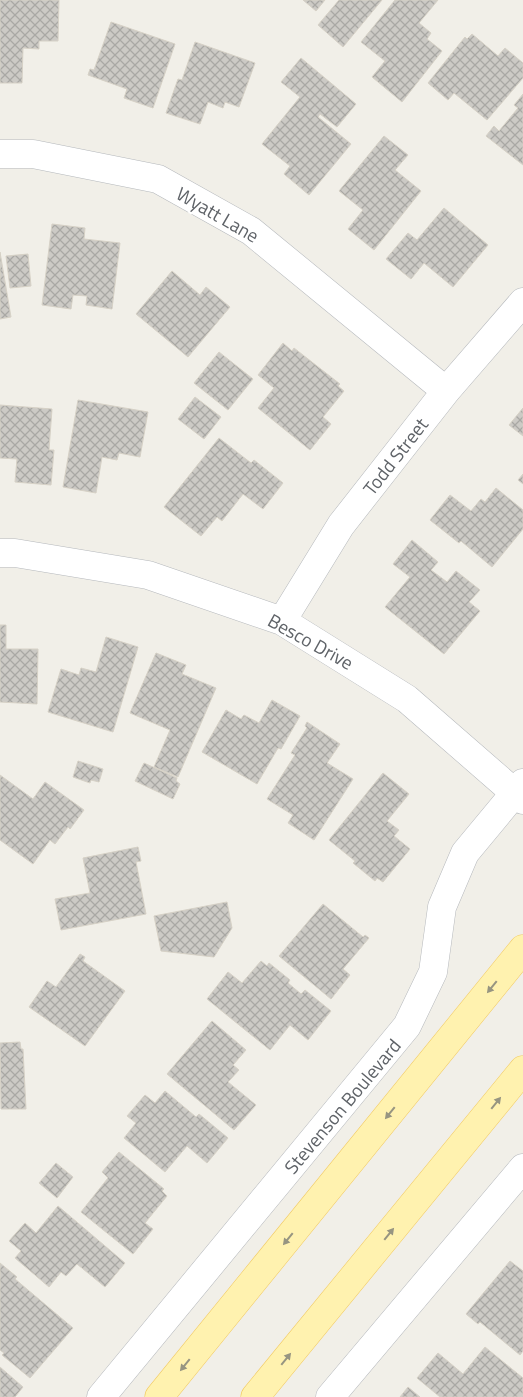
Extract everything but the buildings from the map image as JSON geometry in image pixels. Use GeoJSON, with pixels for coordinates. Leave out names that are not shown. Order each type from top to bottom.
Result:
{"type":"FeatureCollection","features":[{"type":"Feature","properties":{"kind":"main road"},"geometry":{"type":"LineString","coordinates":[[159,1397],[523,949]]}},
{"type":"Feature","properties":{"kind":"main road"},"geometry":{"type":"LineString","coordinates":[[255,1397],[523,1070]]}},
{"type":"Feature","properties":{"kind":"street","name":"Wyatt Lane"},"geometry":{"type":"LineString","coordinates":[[0,154],[33,154],[158,179],[251,230],[446,392]]}},
{"type":"Feature","properties":{"kind":"street","name":"Todd Street"},"geometry":{"type":"LineString","coordinates":[[282,621],[341,525],[446,392],[523,302]]}},
{"type":"Feature","properties":{"kind":"street","name":"Besco Drive"},"geometry":{"type":"LineString","coordinates":[[0,554],[15,552],[148,575],[282,621],[407,698],[520,792]]}},
{"type":"Feature","properties":{"kind":"street","name":"Stevenson Boulevard"},"geometry":{"type":"LineString","coordinates":[[101,1397],[408,1026],[433,972],[442,907],[465,853],[520,792]]}},
{"type":"Feature","properties":{"kind":"street"},"geometry":{"type":"LineString","coordinates":[[330,1397],[523,1168]]}}]}
